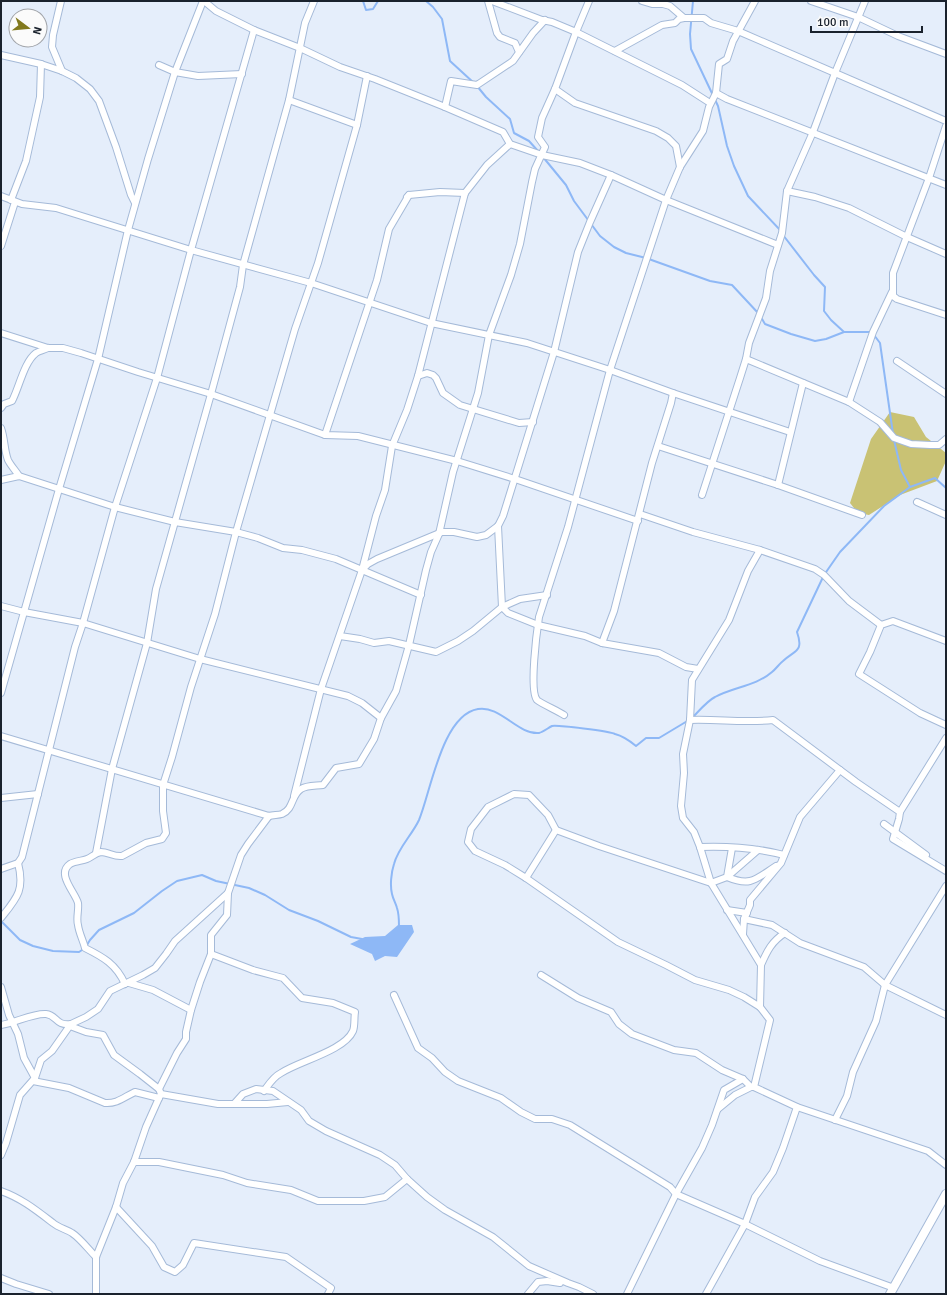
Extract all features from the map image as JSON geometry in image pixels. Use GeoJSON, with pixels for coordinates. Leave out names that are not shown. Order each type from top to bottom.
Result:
{"type":"FeatureCollection","features":[{"type":"Feature","properties":{"kind":"street"},"geometry":{"type":"LineString","coordinates":[[61,1],[53,35],[52,47],[62,71]]}},
{"type":"Feature","properties":{"kind":"street"},"geometry":{"type":"LineString","coordinates":[[96,853],[112,769],[147,643],[156,589],[212,394],[240,287],[243,265],[289,100],[305,23],[314,1]]}},
{"type":"Feature","properties":{"kind":"street"},"geometry":{"type":"LineString","coordinates":[[488,1],[497,33],[500,37],[515,43],[520,52]]}},
{"type":"Feature","properties":{"kind":"street"},"geometry":{"type":"LineString","coordinates":[[492,1],[576,32],[682,85],[710,103]]}},
{"type":"Feature","properties":{"kind":"street"},"geometry":{"type":"LineString","coordinates":[[1,736],[269,816],[282,814],[291,807],[295,794],[301,789],[309,786],[323,785],[336,768],[359,764],[374,739],[381,718],[396,692],[409,645],[431,552],[439,534],[457,461],[473,409],[489,335],[515,262],[535,169],[545,147],[538,137],[542,118],[555,89],[589,1]]}},
{"type":"Feature","properties":{"kind":"street"},"geometry":{"type":"LineString","coordinates":[[642,1],[670,6],[684,18]]}},
{"type":"Feature","properties":{"kind":"street"},"geometry":{"type":"LineString","coordinates":[[564,715],[537,700],[534,694],[534,669],[538,625],[546,595],[558,562],[610,370],[666,200],[680,167],[703,130],[710,103],[716,93],[719,64],[727,59],[738,31],[754,1]]}},
{"type":"Feature","properties":{"kind":"street"},"geometry":{"type":"LineString","coordinates":[[811,1],[858,17],[898,36],[946,54]]}},
{"type":"Feature","properties":{"kind":"street"},"geometry":{"type":"LineString","coordinates":[[702,495],[746,359],[748,343],[766,298],[770,271],[782,233],[786,191],[813,132],[835,73],[865,1]]}},
{"type":"Feature","properties":{"kind":"street"},"geometry":{"type":"LineString","coordinates":[[1,693],[98,359],[135,203],[175,72],[206,2],[228,18],[254,30],[300,48],[340,67],[445,106],[503,132],[510,144],[542,155],[580,163],[611,175],[666,200],[778,245]]}},
{"type":"Feature","properties":{"kind":"street"},"geometry":{"type":"LineString","coordinates":[[615,51],[662,25],[675,23],[679,19],[684,18],[704,18],[711,23],[738,31],[946,120]]}},
{"type":"Feature","properties":{"kind":"street"},"geometry":{"type":"LineString","coordinates":[[445,106],[451,81],[477,86],[513,61],[533,33],[545,20]]}},
{"type":"Feature","properties":{"kind":"street"},"geometry":{"type":"LineString","coordinates":[[1,870],[18,863],[22,857],[50,751],[75,647],[115,507],[156,378],[254,30]]}},
{"type":"Feature","properties":{"kind":"street"},"geometry":{"type":"LineString","coordinates":[[1,55],[41,64],[62,71],[76,78],[90,89],[99,101],[135,203]]}},
{"type":"Feature","properties":{"kind":"street"},"geometry":{"type":"LineString","coordinates":[[1,246],[26,161],[40,97],[41,64]]}},
{"type":"Feature","properties":{"kind":"street"},"geometry":{"type":"LineString","coordinates":[[158,65],[175,72],[198,76],[242,74]]}},
{"type":"Feature","properties":{"kind":"street"},"geometry":{"type":"LineString","coordinates":[[126,983],[118,970],[100,956],[84,948],[77,924],[78,903],[65,877],[67,867],[70,863],[87,859],[96,853],[105,852],[118,857],[122,856],[146,843],[162,839],[166,832],[163,811],[163,785],[200,659],[215,614],[236,532],[295,329],[320,256],[357,125],[367,76]]}},
{"type":"Feature","properties":{"kind":"street"},"geometry":{"type":"LineString","coordinates":[[555,89],[575,103],[656,131],[668,138],[676,146],[680,167]]}},
{"type":"Feature","properties":{"kind":"street"},"geometry":{"type":"LineString","coordinates":[[716,93],[727,99],[946,184]]}},
{"type":"Feature","properties":{"kind":"street"},"geometry":{"type":"LineString","coordinates":[[289,100],[357,125]]}},
{"type":"Feature","properties":{"kind":"street"},"geometry":{"type":"LineString","coordinates":[[849,402],[873,332],[892,292],[893,273],[929,178],[946,126]]}},
{"type":"Feature","properties":{"kind":"street"},"geometry":{"type":"LineString","coordinates":[[291,807],[321,689],[362,570],[376,516],[385,490],[392,446],[407,410],[418,376],[465,193],[487,165],[510,144]]}},
{"type":"Feature","properties":{"kind":"street"},"geometry":{"type":"LineString","coordinates":[[362,570],[368,564],[377,559],[442,532],[454,532],[477,537],[486,535],[498,526],[503,516],[554,352],[578,252],[611,175]]}},
{"type":"Feature","properties":{"kind":"street"},"geometry":{"type":"LineString","coordinates":[[786,191],[815,197],[849,208],[907,237],[946,254]]}},
{"type":"Feature","properties":{"kind":"street"},"geometry":{"type":"LineString","coordinates":[[401,204],[409,195],[440,192],[465,193]]}},
{"type":"Feature","properties":{"kind":"street"},"geometry":{"type":"LineString","coordinates":[[325,435],[377,280],[389,229],[409,195]]}},
{"type":"Feature","properties":{"kind":"street"},"geometry":{"type":"LineString","coordinates":[[1,196],[22,204],[56,208],[191,250],[311,284],[431,322],[527,343],[790,432]]}},
{"type":"Feature","properties":{"kind":"street"},"geometry":{"type":"LineString","coordinates":[[892,292],[893,296],[897,299],[946,315]]}},
{"type":"Feature","properties":{"kind":"street"},"geometry":{"type":"LineString","coordinates":[[1,333],[48,348],[63,348],[156,378],[212,394],[325,435],[358,436],[392,446],[457,461],[514,478],[638,521]]}},
{"type":"Feature","properties":{"kind":"street"},"geometry":{"type":"LineString","coordinates":[[1,408],[4,404],[12,401],[27,363],[35,353],[48,348]]}},
{"type":"Feature","properties":{"kind":"street"},"geometry":{"type":"LineString","coordinates":[[746,359],[849,402],[880,422],[894,438],[911,444],[930,445],[938,445],[946,439]]}},
{"type":"Feature","properties":{"kind":"street"},"geometry":{"type":"LineString","coordinates":[[897,361],[946,394]]}},
{"type":"Feature","properties":{"kind":"street"},"geometry":{"type":"LineString","coordinates":[[418,376],[427,374],[433,375],[444,394],[460,405],[519,423],[533,422]]}},
{"type":"Feature","properties":{"kind":"street"},"geometry":{"type":"LineString","coordinates":[[778,485],[803,383]]}},
{"type":"Feature","properties":{"kind":"street"},"geometry":{"type":"LineString","coordinates":[[602,642],[614,611],[673,393]]}},
{"type":"Feature","properties":{"kind":"street"},"geometry":{"type":"LineString","coordinates":[[1,428],[9,461],[20,476]]}},
{"type":"Feature","properties":{"kind":"street"},"geometry":{"type":"LineString","coordinates":[[658,446],[778,485],[862,515]]}},
{"type":"Feature","properties":{"kind":"street"},"geometry":{"type":"LineString","coordinates":[[1,480],[20,476],[115,507],[175,522],[236,532],[258,538],[283,548],[302,550],[336,559],[421,594]]}},
{"type":"Feature","properties":{"kind":"street"},"geometry":{"type":"LineString","coordinates":[[640,514],[646,487]]}},
{"type":"Feature","properties":{"kind":"street"},"geometry":{"type":"LineString","coordinates":[[917,502],[946,515]]}},
{"type":"Feature","properties":{"kind":"street"},"geometry":{"type":"LineString","coordinates":[[640,514],[693,532],[760,550],[815,569],[824,575],[849,601],[881,624],[893,621],[946,641]]}},
{"type":"Feature","properties":{"kind":"street"},"geometry":{"type":"LineString","coordinates":[[498,526],[502,607],[508,613],[538,625],[585,636],[602,642],[659,653],[686,667],[698,669]]}},
{"type":"Feature","properties":{"kind":"street"},"geometry":{"type":"LineString","coordinates":[[760,550],[748,571],[729,620],[692,680],[690,720],[683,754],[684,773],[681,806],[683,818],[694,832],[700,847],[711,883],[761,965]]}},
{"type":"Feature","properties":{"kind":"street"},"geometry":{"type":"LineString","coordinates":[[340,636],[360,639],[374,644],[389,641],[436,652],[473,631],[502,607],[520,599],[546,595]]}},
{"type":"Feature","properties":{"kind":"street"},"geometry":{"type":"LineString","coordinates":[[1,606],[24,612],[83,623],[200,659],[348,696],[362,702],[381,718]]}},
{"type":"Feature","properties":{"kind":"street"},"geometry":{"type":"LineString","coordinates":[[881,624],[870,652],[859,674],[920,713],[946,725]]}},
{"type":"Feature","properties":{"kind":"street"},"geometry":{"type":"LineString","coordinates":[[690,720],[713,719],[756,722],[773,720],[900,812]]}},
{"type":"Feature","properties":{"kind":"street"},"geometry":{"type":"LineString","coordinates":[[946,738],[900,812],[893,839],[946,871]]}},
{"type":"Feature","properties":{"kind":"street"},"geometry":{"type":"LineString","coordinates":[[742,934],[744,919],[750,906],[750,900],[781,863],[800,817],[840,770]]}},
{"type":"Feature","properties":{"kind":"street"},"geometry":{"type":"LineString","coordinates":[[1,798],[38,794]]}},
{"type":"Feature","properties":{"kind":"street"},"geometry":{"type":"LineString","coordinates":[[753,1087],[770,1020],[760,1007],[729,990],[695,980],[618,942],[526,878],[505,865],[475,851],[468,842],[471,829],[488,807],[514,794],[529,795],[548,815],[556,830],[711,883],[727,877],[758,850]]}},
{"type":"Feature","properties":{"kind":"street"},"geometry":{"type":"LineString","coordinates":[[96,1294],[96,1257],[124,1183],[134,1162],[146,1127],[177,1053],[186,1039],[191,1010],[211,954],[211,935],[227,915],[228,893],[241,855],[269,816]]}},
{"type":"Feature","properties":{"kind":"street"},"geometry":{"type":"LineString","coordinates":[[884,824],[946,871]]}},
{"type":"Feature","properties":{"kind":"street"},"geometry":{"type":"LineString","coordinates":[[526,878],[556,830]]}},
{"type":"Feature","properties":{"kind":"street"},"geometry":{"type":"LineString","coordinates":[[700,847],[758,850],[784,855]]}},
{"type":"Feature","properties":{"kind":"street"},"geometry":{"type":"LineString","coordinates":[[727,877],[732,848]]}},
{"type":"Feature","properties":{"kind":"street"},"geometry":{"type":"LineString","coordinates":[[1,918],[17,898],[22,877],[18,863]]}},
{"type":"Feature","properties":{"kind":"street"},"geometry":{"type":"LineString","coordinates":[[727,877],[744,883],[750,882],[781,863]]}},
{"type":"Feature","properties":{"kind":"street"},"geometry":{"type":"LineString","coordinates":[[835,1120],[847,1096],[852,1072],[876,1021],[885,985],[946,886]]}},
{"type":"Feature","properties":{"kind":"street"},"geometry":{"type":"LineString","coordinates":[[1,1155],[10,1131],[20,1095],[34,1080],[39,1063],[52,1051],[70,1025],[98,1009],[110,991],[143,976],[155,968],[175,941],[228,893]]}},
{"type":"Feature","properties":{"kind":"street"},"geometry":{"type":"LineString","coordinates":[[727,910],[747,913],[744,919]]}},
{"type":"Feature","properties":{"kind":"street"},"geometry":{"type":"LineString","coordinates":[[744,919],[772,925],[800,943],[864,967],[885,985],[946,1015]]}},
{"type":"Feature","properties":{"kind":"street"},"geometry":{"type":"LineString","coordinates":[[760,1007],[761,965],[769,947],[777,938],[785,934]]}},
{"type":"Feature","properties":{"kind":"street"},"geometry":{"type":"LineString","coordinates":[[211,954],[253,970],[283,978],[302,998],[333,1003],[355,1012],[353,1030],[345,1042],[316,1057],[281,1072],[272,1080],[264,1091]]}},
{"type":"Feature","properties":{"kind":"street"},"geometry":{"type":"LineString","coordinates":[[542,975],[578,998],[611,1012],[619,1024],[632,1034],[674,1050],[696,1053],[722,1070],[743,1079],[753,1087],[797,1107],[928,1151],[946,1165]]}},
{"type":"Feature","properties":{"kind":"street"},"geometry":{"type":"LineString","coordinates":[[126,983],[136,984],[153,990],[191,1010]]}},
{"type":"Feature","properties":{"kind":"street"},"geometry":{"type":"LineString","coordinates":[[1,987],[9,1015],[18,1034],[24,1058],[34,1080]]}},
{"type":"Feature","properties":{"kind":"street"},"geometry":{"type":"LineString","coordinates":[[394,995],[418,1048],[432,1058],[445,1072],[456,1080],[501,1098],[521,1112],[535,1119],[552,1119],[570,1125],[670,1187],[676,1194],[745,1224],[820,1261],[892,1291],[946,1194]]}},
{"type":"Feature","properties":{"kind":"street"},"geometry":{"type":"LineString","coordinates":[[1,1025],[46,1014],[51,1015],[62,1025],[70,1025],[86,1032],[103,1035],[114,1055],[140,1074],[160,1094]]}},
{"type":"Feature","properties":{"kind":"street"},"geometry":{"type":"LineString","coordinates":[[627,1294],[676,1194],[702,1148],[724,1090],[743,1079]]}},
{"type":"Feature","properties":{"kind":"street"},"geometry":{"type":"LineString","coordinates":[[34,1080],[69,1088],[105,1103],[111,1104],[135,1092],[160,1094],[218,1104],[267,1104],[288,1102]]}},
{"type":"Feature","properties":{"kind":"street"},"geometry":{"type":"LineString","coordinates":[[718,1108],[735,1095],[753,1087]]}},
{"type":"Feature","properties":{"kind":"street"},"geometry":{"type":"LineString","coordinates":[[234,1104],[243,1094],[256,1089],[273,1091],[301,1110],[309,1122],[380,1155],[395,1165],[407,1179],[445,1210],[493,1237],[529,1266],[568,1284]]}},
{"type":"Feature","properties":{"kind":"street"},"geometry":{"type":"LineString","coordinates":[[706,1294],[745,1224],[755,1197],[773,1172],[797,1107]]}},
{"type":"Feature","properties":{"kind":"street"},"geometry":{"type":"LineString","coordinates":[[134,1162],[159,1162],[223,1175],[247,1184],[291,1190],[318,1201],[364,1201],[385,1197],[407,1179]]}},
{"type":"Feature","properties":{"kind":"street"},"geometry":{"type":"LineString","coordinates":[[1,1191],[15,1196],[43,1214],[54,1224],[72,1233],[96,1257]]}},
{"type":"Feature","properties":{"kind":"street"},"geometry":{"type":"LineString","coordinates":[[116,1207],[152,1246],[164,1267],[175,1272],[183,1265],[194,1243],[202,1244],[286,1257],[331,1288],[328,1294]]}},
{"type":"Feature","properties":{"kind":"street"},"geometry":{"type":"LineString","coordinates":[[1,1278],[49,1294]]}},
{"type":"Feature","properties":{"kind":"street"},"geometry":{"type":"LineString","coordinates":[[528,1294],[538,1282],[547,1281],[579,1287],[593,1294]]}},
{"type":"Feature","properties":{"kind":"shaded area"},"geometry":{"type":"Polygon","coordinates":[[[890,412],[914,417],[926,437],[946,453],[946,461],[937,481],[900,495],[869,515],[858,513],[850,503],[871,439],[890,412]]]}},
{"type":"Feature","properties":{"kind":"water"},"geometry":{"type":"Polygon","coordinates":[[[398,925],[412,925],[414,932],[397,957],[385,956],[375,961],[372,954],[350,944],[365,937],[385,936],[398,925]]]}},
{"type":"Feature","properties":{"kind":"waterway"},"geometry":{"type":"LineString","coordinates":[[363,1],[366,10],[373,9],[378,1]]}},
{"type":"Feature","properties":{"kind":"waterway"},"geometry":{"type":"LineString","coordinates":[[426,1],[433,7],[442,19],[450,61],[474,83]]}},
{"type":"Feature","properties":{"kind":"waterway"},"geometry":{"type":"LineString","coordinates":[[693,1],[690,34],[691,49],[718,106],[727,146],[734,166],[748,196],[781,231]]}},
{"type":"Feature","properties":{"kind":"waterway"},"geometry":{"type":"LineString","coordinates":[[477,86],[486,97],[510,119],[514,133],[529,141],[538,151]]}},
{"type":"Feature","properties":{"kind":"waterway"},"geometry":{"type":"LineString","coordinates":[[543,157],[566,185],[574,201],[600,236],[614,247],[626,253],[646,258],[710,281],[732,285],[759,314],[765,324],[791,334],[815,341],[826,339],[844,332],[872,332]]}},
{"type":"Feature","properties":{"kind":"waterway"},"geometry":{"type":"LineString","coordinates":[[783,235],[825,287],[824,311],[844,332]]}},
{"type":"Feature","properties":{"kind":"waterway"},"geometry":{"type":"LineString","coordinates":[[874,335],[880,343],[893,434]]}},
{"type":"Feature","properties":{"kind":"waterway"},"geometry":{"type":"LineString","coordinates":[[894,440],[901,470],[910,487]]}},
{"type":"Feature","properties":{"kind":"waterway"},"geometry":{"type":"LineString","coordinates":[[692,718],[715,697],[766,677],[797,650],[799,647],[797,632],[824,575],[840,552],[884,506],[910,487],[935,478],[946,488]]}},
{"type":"Feature","properties":{"kind":"waterway"},"geometry":{"type":"LineString","coordinates":[[399,926],[397,906],[392,896],[391,887],[394,864],[399,852],[419,820],[433,774],[447,739],[455,725],[466,714],[478,709],[494,711],[524,730],[539,733],[552,726],[603,731],[618,735],[636,746],[646,738],[659,738],[689,720]]}},
{"type":"Feature","properties":{"kind":"waterway"},"geometry":{"type":"LineString","coordinates":[[1,921],[20,940],[33,946],[53,951],[79,952],[85,948],[99,930],[134,913],[177,881],[202,875],[216,881],[249,888],[265,895],[289,910],[318,921],[351,937],[362,939]]}}]}
